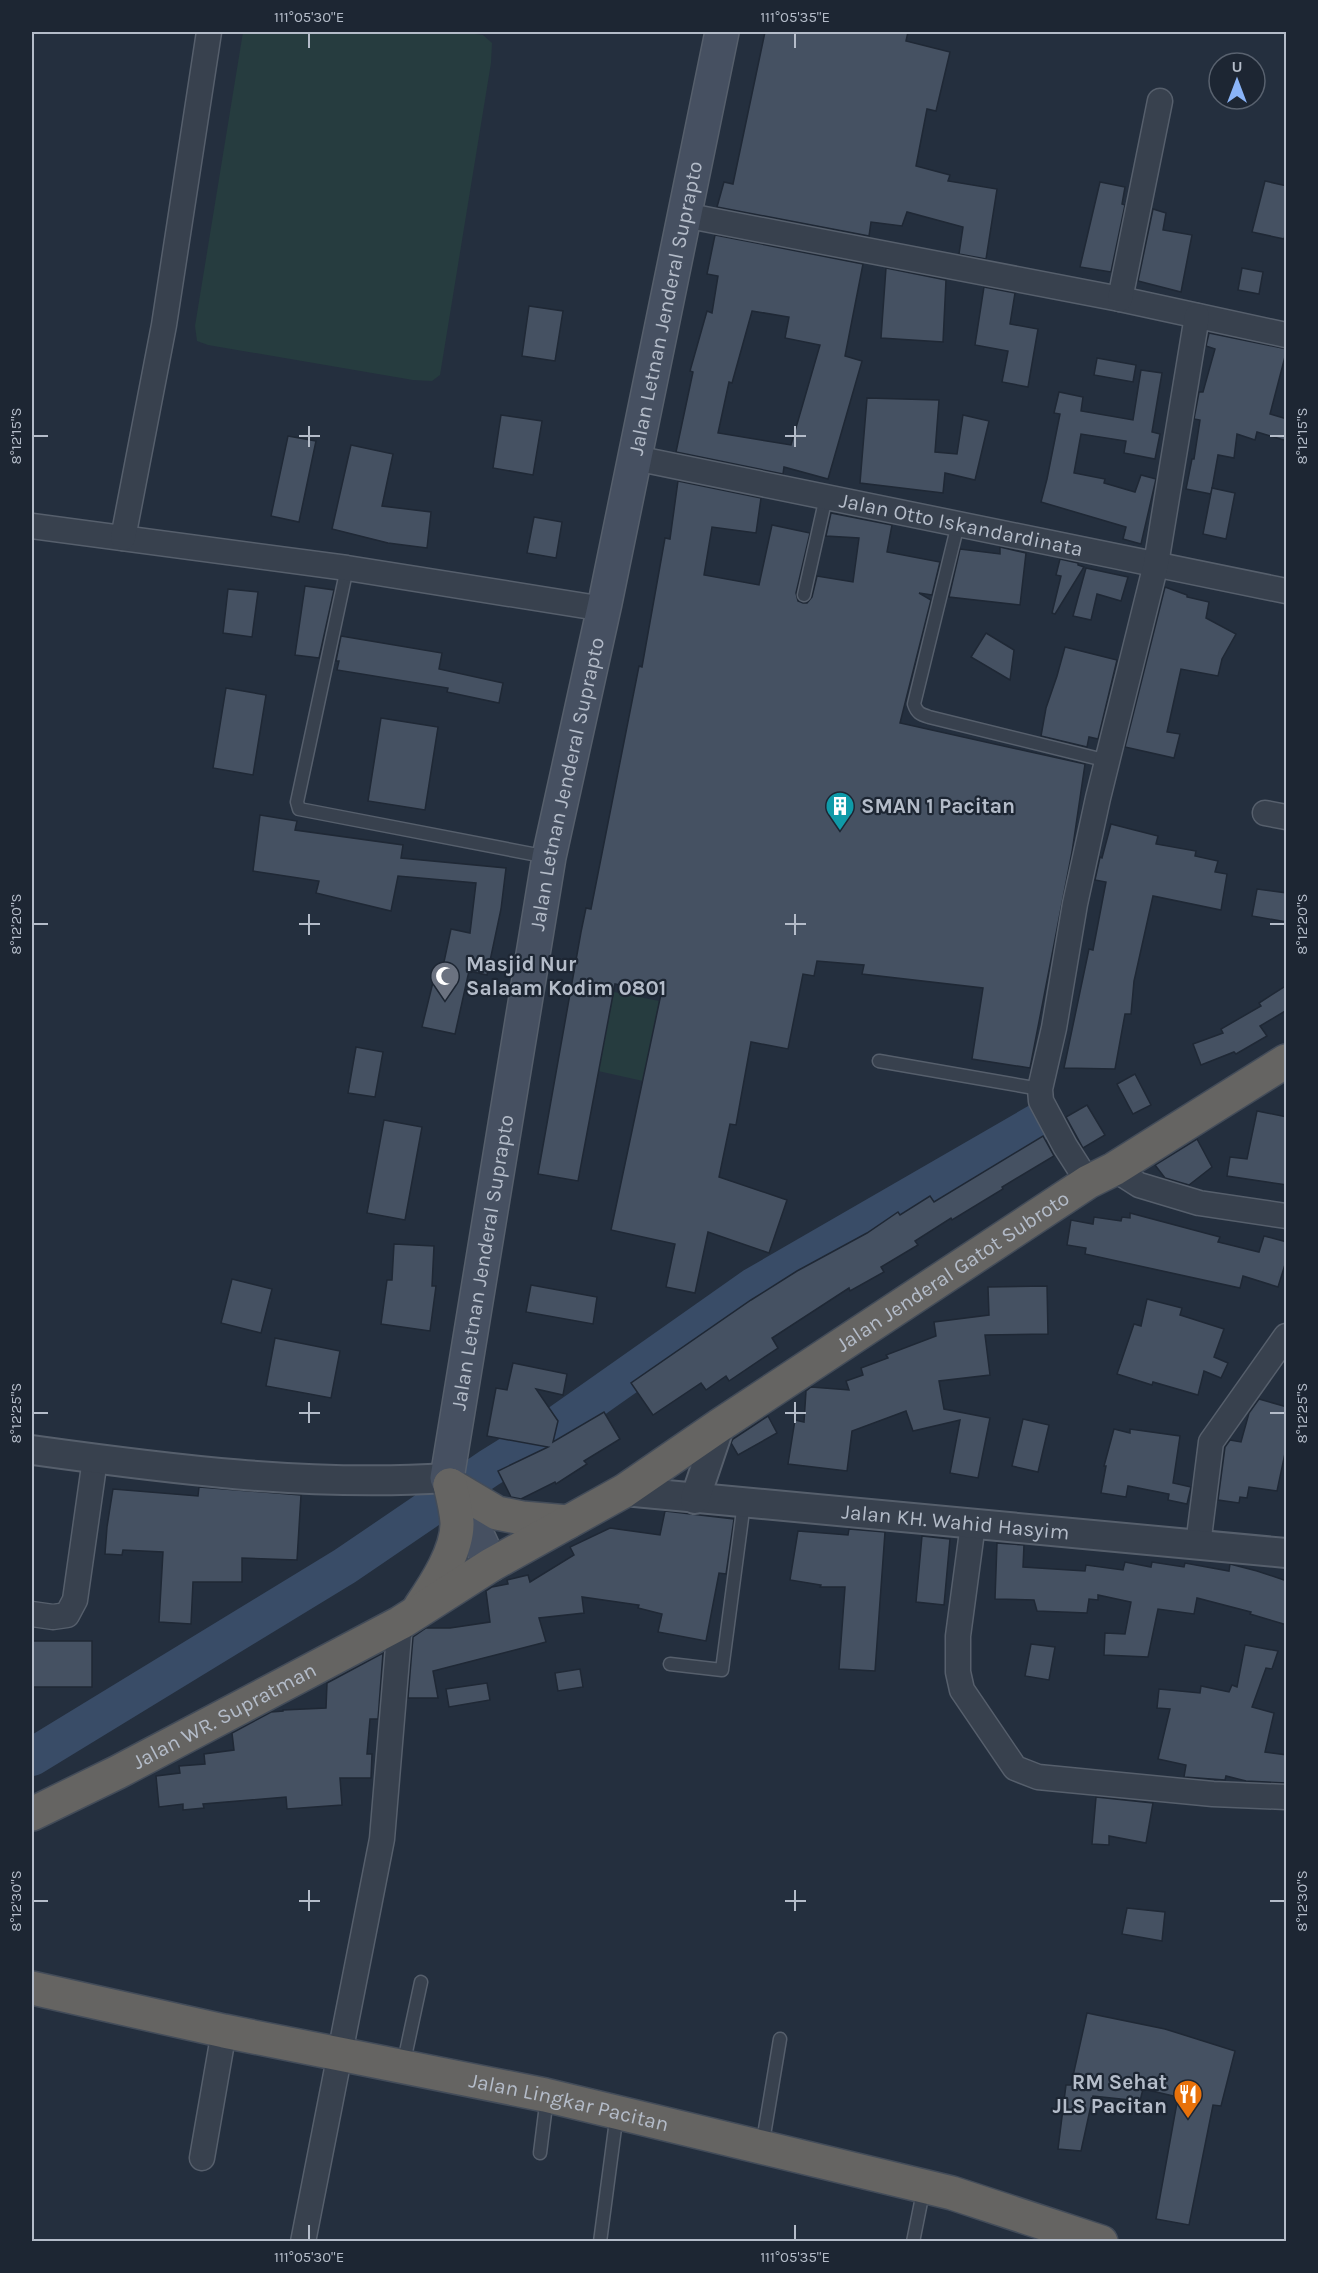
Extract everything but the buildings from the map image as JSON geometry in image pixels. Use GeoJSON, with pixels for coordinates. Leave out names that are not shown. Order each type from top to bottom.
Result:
{"type":"FeatureCollection","features":[{"type":"Feature","properties":{"kind":"highway","name":"Jalan Jenderal Gatot Subroto"},"geometry":{"type":"LineString","coordinates":[[491,1565],[624,1491],[720,1425],[1101,1175],[1287,1061]]}},
{"type":"Feature","properties":{"kind":"highway"},"geometry":{"type":"LineString","coordinates":[[454,1490],[497,1513],[522,1518],[568,1522]]}},
{"type":"Feature","properties":{"kind":"highway"},"geometry":{"type":"LineString","coordinates":[[408,1618],[440,1577],[452,1545],[457,1523],[454,1490]]}},
{"type":"Feature","properties":{"kind":"highway","name":"Jalan WR. Supratman"},"geometry":{"type":"LineString","coordinates":[[32,1814],[118,1772],[408,1618],[491,1565]]}},
{"type":"Feature","properties":{"kind":"highway","name":"Jalan Lingkar Pacitan"},"geometry":{"type":"LineString","coordinates":[[32,1988],[338,2055],[547,2095],[952,2193],[1101,2241]]}},
{"type":"Feature","properties":{"kind":"main road","name":"Jalan Letnan Jenderal Suprapto"},"geometry":{"type":"LineString","coordinates":[[454,1490],[542,856],[604,609],[722,32]]}},
{"type":"Feature","properties":{"kind":"main road"},"geometry":{"type":"LineString","coordinates":[[454,1490],[491,1565]]}},
{"type":"Feature","properties":{"kind":"street"},"geometry":{"type":"LineString","coordinates":[[123,538],[164,325],[209,32]]}},
{"type":"Feature","properties":{"kind":"street"},"geometry":{"type":"LineString","coordinates":[[1120,299],[1160,101]]}},
{"type":"Feature","properties":{"kind":"street"},"geometry":{"type":"LineString","coordinates":[[684,215],[1120,299],[1287,335]]}},
{"type":"Feature","properties":{"kind":"street"},"geometry":{"type":"LineString","coordinates":[[1197,316],[1156,564],[1075,904],[1041,1095],[1065,1146],[1101,1175],[1199,1203],[1287,1216]]}},
{"type":"Feature","properties":{"kind":"street","name":"Jalan Otto Iskandardinata"},"geometry":{"type":"LineString","coordinates":[[635,458],[1287,591]]}},
{"type":"Feature","properties":{"kind":"street"},"geometry":{"type":"LineString","coordinates":[[32,526],[347,568],[604,609]]}},
{"type":"Feature","properties":{"kind":"street"},"geometry":{"type":"LineString","coordinates":[[1198,1545],[1211,1442],[1287,1336]]}},
{"type":"Feature","properties":{"kind":"street"},"geometry":{"type":"LineString","coordinates":[[695,1499],[720,1425]]}},
{"type":"Feature","properties":{"kind":"street"},"geometry":{"type":"LineString","coordinates":[[32,1450],[95,1459],[309,1481],[393,1482],[454,1490]]}},
{"type":"Feature","properties":{"kind":"street"},"geometry":{"type":"LineString","coordinates":[[32,1614],[53,1617],[67,1615],[72,1609],[95,1459]]}},
{"type":"Feature","properties":{"kind":"street","name":"Jalan KH. Wahid Hasyim"},"geometry":{"type":"LineString","coordinates":[[624,1491],[1287,1553]]}},
{"type":"Feature","properties":{"kind":"street"},"geometry":{"type":"LineString","coordinates":[[973,1524],[958,1636],[958,1672],[962,1690],[1015,1768],[1038,1777],[1213,1794],[1287,1797]]}},
{"type":"Feature","properties":{"kind":"street"},"geometry":{"type":"LineString","coordinates":[[303,2241],[382,1839],[408,1618]]}},
{"type":"Feature","properties":{"kind":"street"},"geometry":{"type":"LineString","coordinates":[[202,2158],[224,2031]]}},
{"type":"Feature","properties":{"kind":"lane"},"geometry":{"type":"LineString","coordinates":[[804,595],[826,497]]}},
{"type":"Feature","properties":{"kind":"lane"},"geometry":{"type":"LineString","coordinates":[[958,524],[914,704],[916,711],[929,717],[1108,761]]}},
{"type":"Feature","properties":{"kind":"lane"},"geometry":{"type":"LineString","coordinates":[[347,568],[297,802],[299,809],[542,856]]}},
{"type":"Feature","properties":{"kind":"lane"},"geometry":{"type":"LineString","coordinates":[[879,1061],[1041,1095]]}},
{"type":"Feature","properties":{"kind":"lane"},"geometry":{"type":"LineString","coordinates":[[670,1664],[722,1670],[744,1503]]}},
{"type":"Feature","properties":{"kind":"lane"},"geometry":{"type":"LineString","coordinates":[[403,2067],[421,1982]]}},
{"type":"Feature","properties":{"kind":"lane"},"geometry":{"type":"LineString","coordinates":[[762,2147],[780,2039]]}},
{"type":"Feature","properties":{"kind":"lane"},"geometry":{"type":"LineString","coordinates":[[540,2153],[547,2095]]}},
{"type":"Feature","properties":{"kind":"lane"},"geometry":{"type":"LineString","coordinates":[[600,2241],[617,2112]]}},
{"type":"Feature","properties":{"kind":"lane"},"geometry":{"type":"LineString","coordinates":[[914,2241],[924,2186]]}},
{"type":"Feature","properties":{"kind":"green space"},"geometry":{"type":"Polygon","coordinates":[[[243,32],[460,32],[483,35],[492,43],[491,63],[440,375],[432,381],[413,380],[208,345],[197,341],[195,326],[243,32]]]}},
{"type":"Feature","properties":{"kind":"green space"},"geometry":{"type":"Polygon","coordinates":[[[614,992],[659,1001],[643,1081],[598,1071],[614,992]]]}},
{"type":"Feature","properties":{"kind":"waterway"},"geometry":{"type":"LineString","coordinates":[[32,1757],[345,1566],[489,1468],[550,1430],[753,1287],[1042,1120]]}},
{"type":"Feature","properties":{"kind":"place","name":"SMAN 1 Pacitan"},"geometry":{"type":"Point","coordinates":[840,832]}},
{"type":"Feature","properties":{"kind":"place","name":"Masjid Nur Salaam Kodim 0801"},"geometry":{"type":"Point","coordinates":[445,1002]}},
{"type":"Feature","properties":{"kind":"place","name":"RM Sehat JLS Pacitan"},"geometry":{"type":"Point","coordinates":[1188,2120]}}]}
